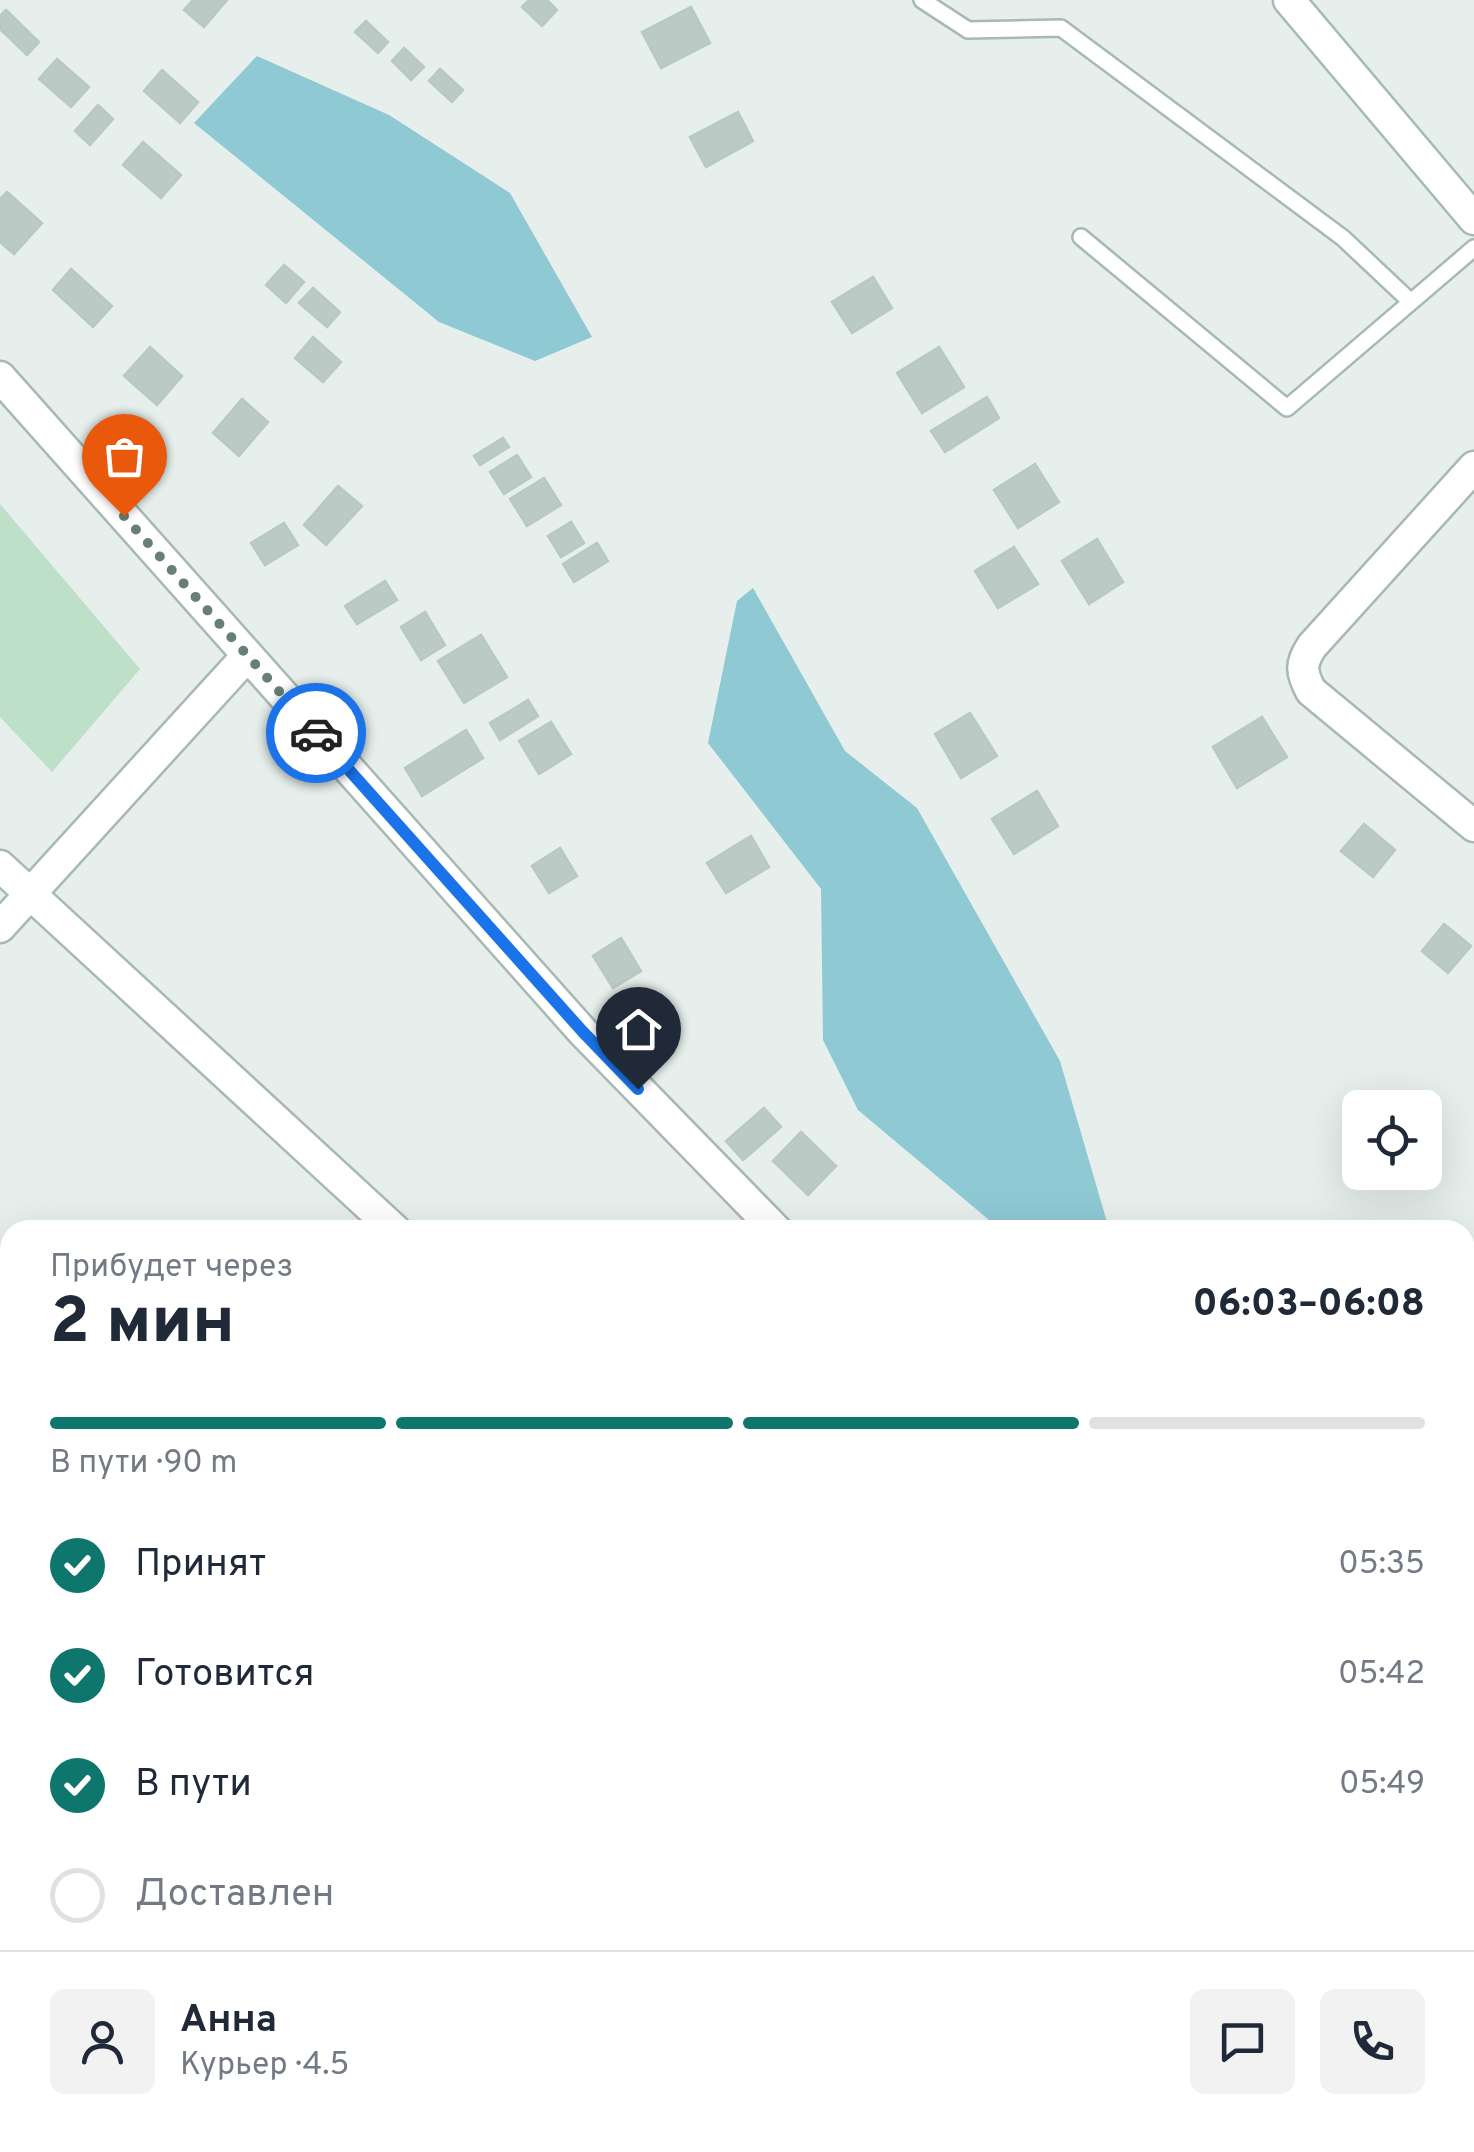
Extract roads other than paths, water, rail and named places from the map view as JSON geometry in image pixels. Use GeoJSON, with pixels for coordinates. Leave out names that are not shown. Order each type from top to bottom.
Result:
{"type":"FeatureCollection","features":[{"type":"Feature","properties":{"kind":"street"},"geometry":{"type":"LineString","coordinates":[[1289,0],[1474,220]]}},
{"type":"Feature","properties":{"kind":"street"},"geometry":{"type":"LineString","coordinates":[[0,377],[583,1032],[766,1220]]}},
{"type":"Feature","properties":{"kind":"street"},"geometry":{"type":"LineString","coordinates":[[1474,467],[1312,646],[1302,660],[1301,673],[1310,691],[1474,826]]}},
{"type":"Feature","properties":{"kind":"street"},"geometry":{"type":"LineString","coordinates":[[0,926],[247,656]]}},
{"type":"Feature","properties":{"kind":"street"},"geometry":{"type":"LineString","coordinates":[[0,866],[384,1220]]}},
{"type":"Feature","properties":{"kind":"lane"},"geometry":{"type":"LineString","coordinates":[[922,0],[968,30],[1061,28],[1343,238],[1411,302]]}},
{"type":"Feature","properties":{"kind":"lane"},"geometry":{"type":"LineString","coordinates":[[1081,237],[1286,408],[1474,248]]}},
{"type":"Feature","properties":{"kind":"water"},"geometry":{"type":"Polygon","coordinates":[[[257,56],[389,115],[510,193],[592,337],[535,361],[439,322],[194,123],[257,56]]]}},
{"type":"Feature","properties":{"kind":"water"},"geometry":{"type":"Polygon","coordinates":[[[753,588],[845,751],[917,808],[1060,1061],[1106,1220],[989,1220],[858,1110],[823,1040],[821,889],[708,743],[737,601],[753,588]]]}}]}
